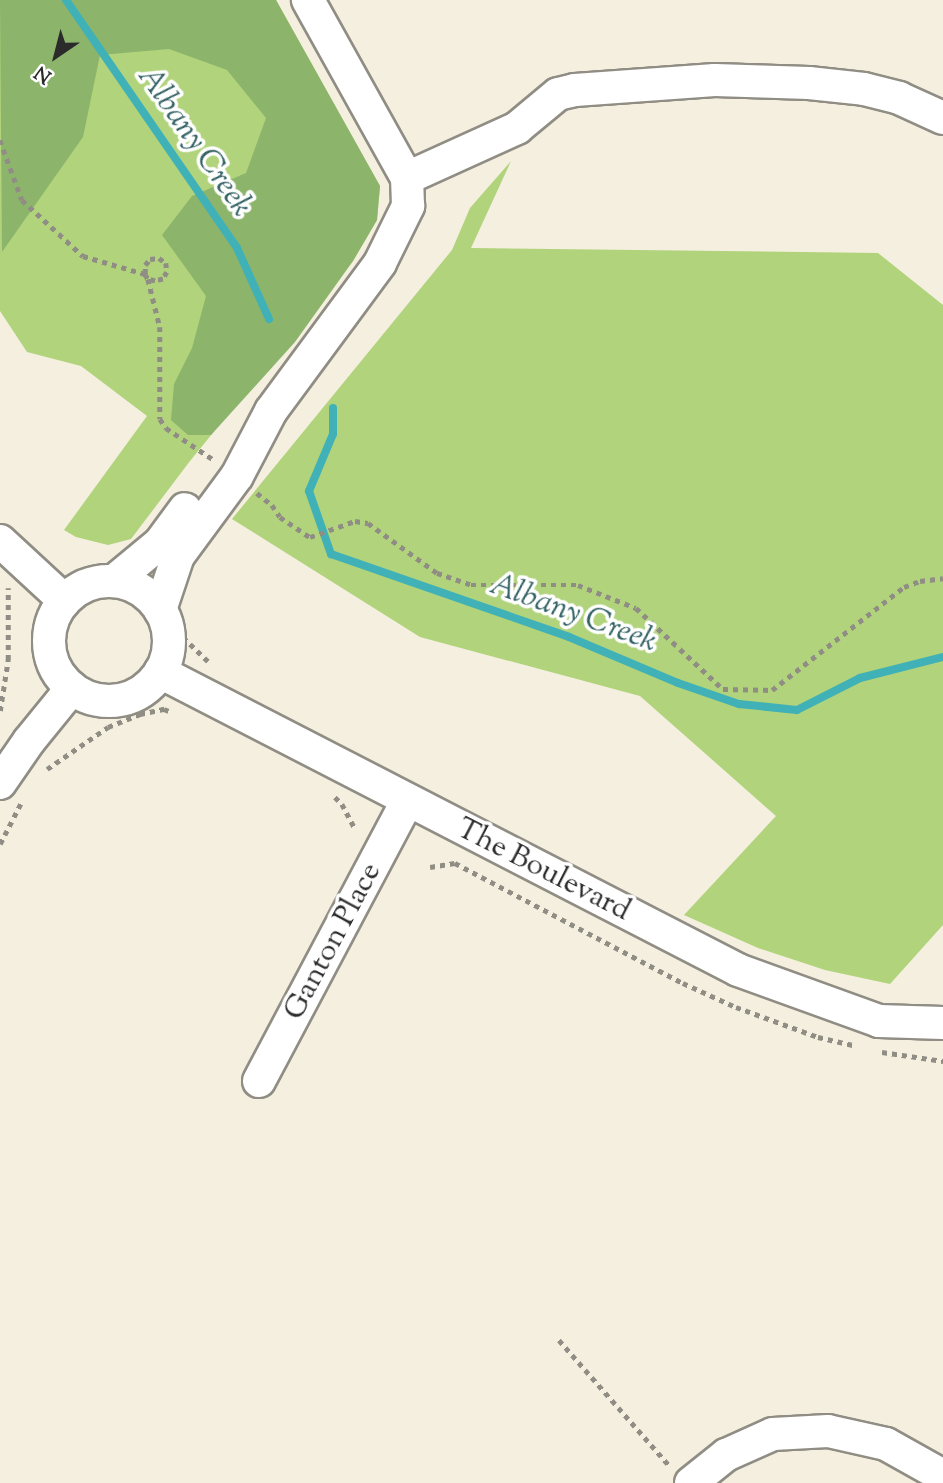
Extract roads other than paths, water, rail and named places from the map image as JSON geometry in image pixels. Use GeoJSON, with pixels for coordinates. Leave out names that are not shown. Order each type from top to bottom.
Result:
{"type":"FeatureCollection","features":[{"type":"Feature","properties":{"kind":"street"},"geometry":{"type":"LineString","coordinates":[[114,582],[160,543],[219,464],[271,411],[380,263],[408,206],[407,178],[308,0]]}},
{"type":"Feature","properties":{"kind":"street"},"geometry":{"type":"LineString","coordinates":[[407,178],[517,128],[558,94],[575,90],[715,80],[809,83],[864,89],[899,98],[943,118]]}},
{"type":"Feature","properties":{"kind":"street"},"geometry":{"type":"LineString","coordinates":[[170,613],[135,587],[114,582],[82,588],[65,601],[52,622],[49,646],[57,670],[72,688],[100,700],[120,700],[147,687],[160,672],[167,656],[178,556],[237,476],[271,411]]}},
{"type":"Feature","properties":{"kind":"street"},"geometry":{"type":"LineString","coordinates":[[0,541],[65,601]]}},
{"type":"Feature","properties":{"kind":"street","name":"The Boulevard"},"geometry":{"type":"LineString","coordinates":[[160,672],[407,802],[738,970],[879,1021],[943,1023]]}},
{"type":"Feature","properties":{"kind":"street"},"geometry":{"type":"LineString","coordinates":[[13,789],[29,741],[72,688]]}},
{"type":"Feature","properties":{"kind":"street","name":"Ganton Place"},"geometry":{"type":"LineString","coordinates":[[259,1081],[407,802]]}},
{"type":"Feature","properties":{"kind":"street"},"geometry":{"type":"LineString","coordinates":[[683,1478],[773,1434],[828,1431],[886,1444],[943,1476]]}},
{"type":"Feature","properties":{"kind":"waterway","name":"Albany Creek"},"geometry":{"type":"LineString","coordinates":[[66,0],[237,248],[269,319]]}},
{"type":"Feature","properties":{"kind":"waterway","name":"Albany Creek"},"geometry":{"type":"LineString","coordinates":[[333,408],[333,434],[309,491],[331,554],[569,637],[678,683],[739,704],[797,710],[860,678],[943,657]]}}]}
